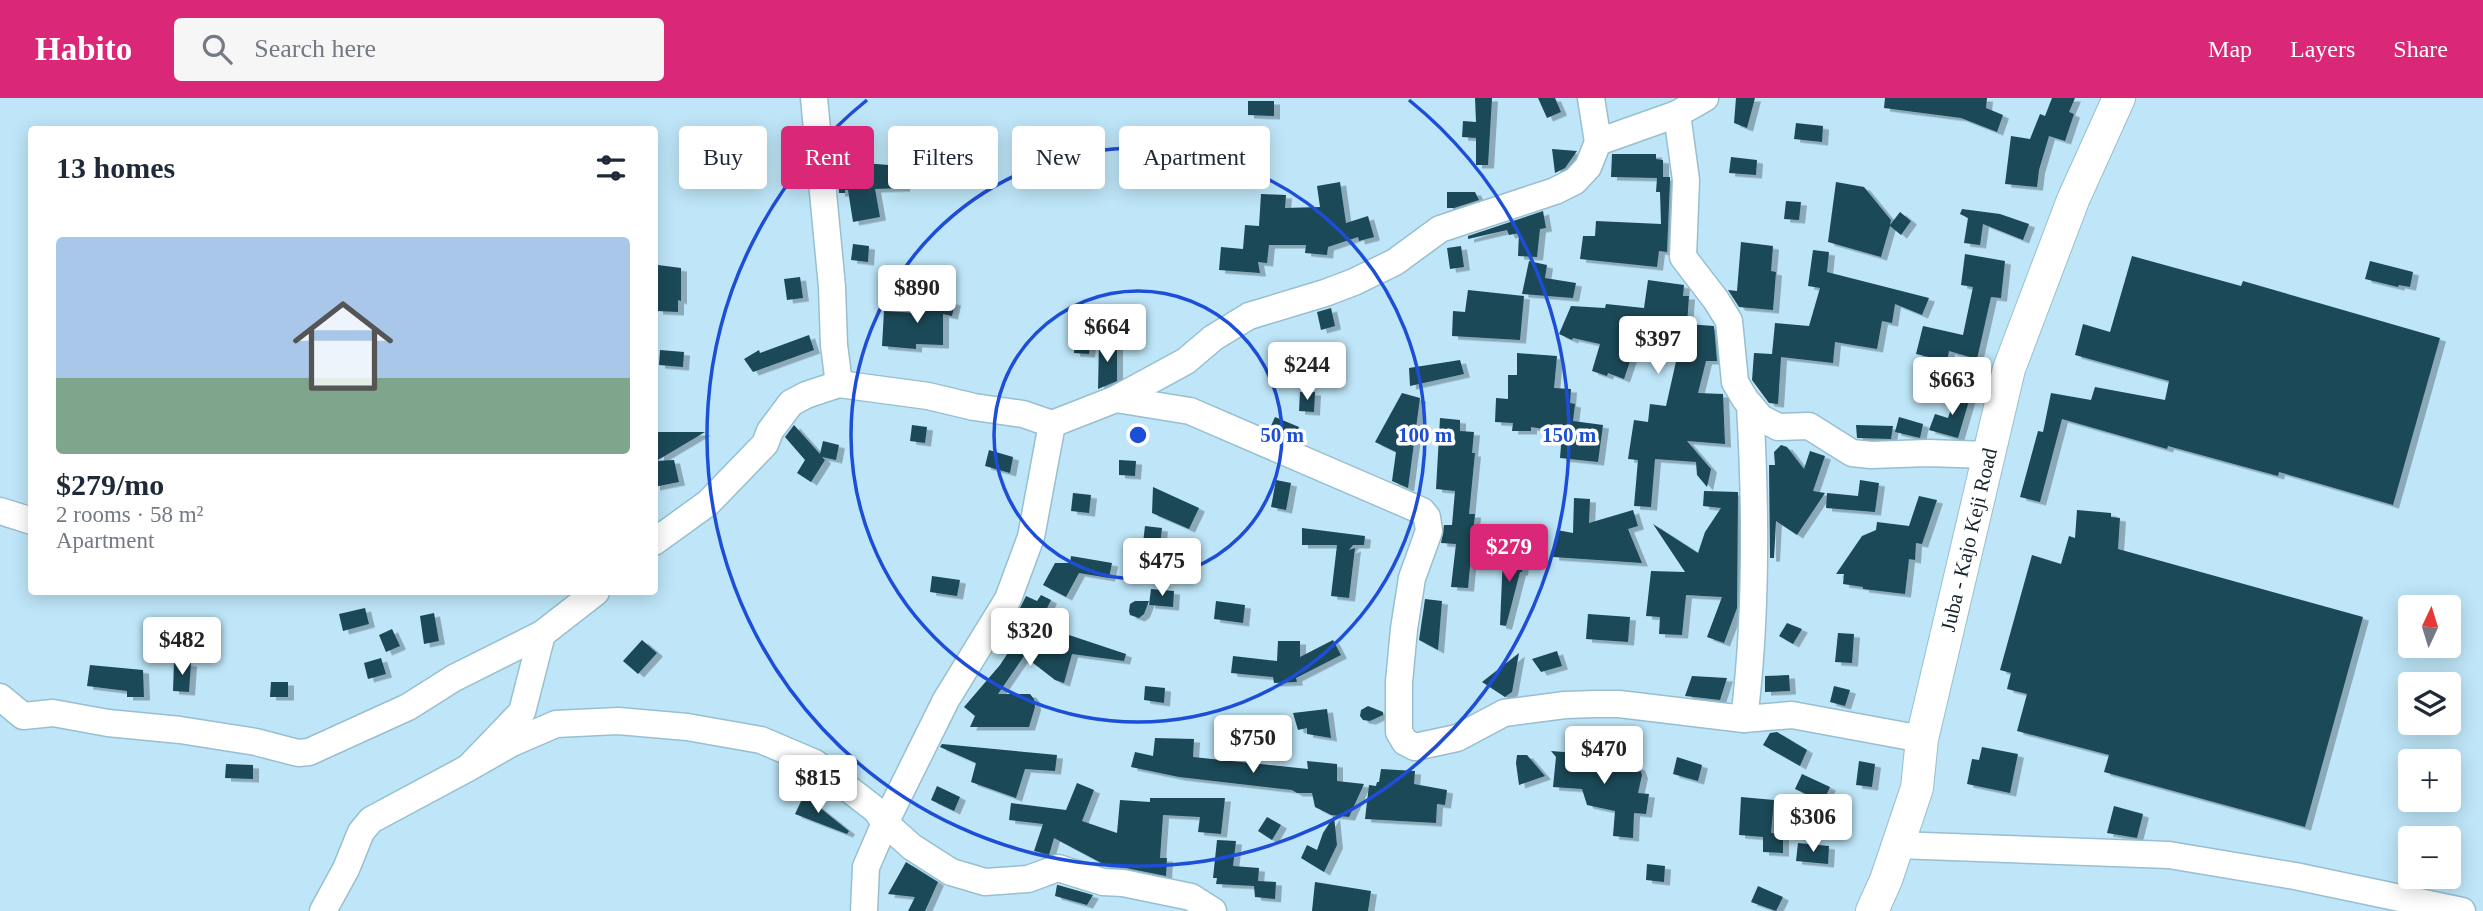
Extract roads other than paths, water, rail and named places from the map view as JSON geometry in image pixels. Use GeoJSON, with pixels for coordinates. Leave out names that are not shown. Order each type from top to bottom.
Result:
{"type":"FeatureCollection","features":[{"type":"Feature","properties":{"kind":"main road","name":"Juba - Kajo Keji Road"},"geometry":{"type":"LineString","coordinates":[[1872,911],[1917,788],[1922,739],[2009,369],[2073,200],[2119,98]]}},
{"type":"Feature","properties":{"kind":"street"},"geometry":{"type":"LineString","coordinates":[[814,98],[839,384]]}},
{"type":"Feature","properties":{"kind":"street"},"geometry":{"type":"LineString","coordinates":[[658,536],[708,503],[740,471],[765,444],[770,431],[791,403],[839,384],[928,396],[974,407],[1023,414],[1052,424],[1116,399],[1186,361],[1213,338],[1249,316],[1354,282],[1395,262],[1440,229],[1555,191],[1575,181],[1588,167],[1598,142],[1591,98]]}},
{"type":"Feature","properties":{"kind":"street"},"geometry":{"type":"LineString","coordinates":[[1598,142],[1677,114],[1705,98]]}},
{"type":"Feature","properties":{"kind":"street"},"geometry":{"type":"LineString","coordinates":[[1677,114],[1686,180],[1683,257],[1729,321],[1735,382],[1760,418],[1778,427],[1809,426],[1852,453],[1988,455]]}},
{"type":"Feature","properties":{"kind":"street"},"geometry":{"type":"LineString","coordinates":[[1116,399],[1190,411],[1422,511],[1427,517],[1429,530],[1412,578],[1399,682],[1399,732],[1405,742],[1415,747],[1457,737],[1504,713],[1565,705],[1619,704],[1744,719],[1792,715],[1922,739]]}},
{"type":"Feature","properties":{"kind":"street"},"geometry":{"type":"LineString","coordinates":[[1744,719],[1753,607],[1750,405]]}},
{"type":"Feature","properties":{"kind":"street"},"geometry":{"type":"LineString","coordinates":[[864,911],[866,866],[884,823],[946,700],[1008,599],[1031,537],[1052,424]]}},
{"type":"Feature","properties":{"kind":"street"},"geometry":{"type":"LineString","coordinates":[[0,511],[28,520]]}},
{"type":"Feature","properties":{"kind":"street"},"geometry":{"type":"LineString","coordinates":[[0,697],[11,720],[53,713],[108,723],[180,730],[256,742],[298,753],[309,752],[408,708],[454,678],[542,634],[592,595]]}},
{"type":"Feature","properties":{"kind":"street"},"geometry":{"type":"LineString","coordinates":[[468,768],[522,712],[542,634]]}},
{"type":"Feature","properties":{"kind":"street"},"geometry":{"type":"LineString","coordinates":[[323,911],[346,869],[361,832],[371,820],[512,743],[556,723],[618,721],[687,727],[761,740],[815,763],[876,810],[884,823],[912,847],[951,873],[985,882],[1028,879],[1058,868],[1103,883],[1123,883],[1191,897],[1213,911]]}},
{"type":"Feature","properties":{"kind":"street"},"geometry":{"type":"LineString","coordinates":[[1898,845],[2169,855],[2295,876],[2462,911]]}}]}
